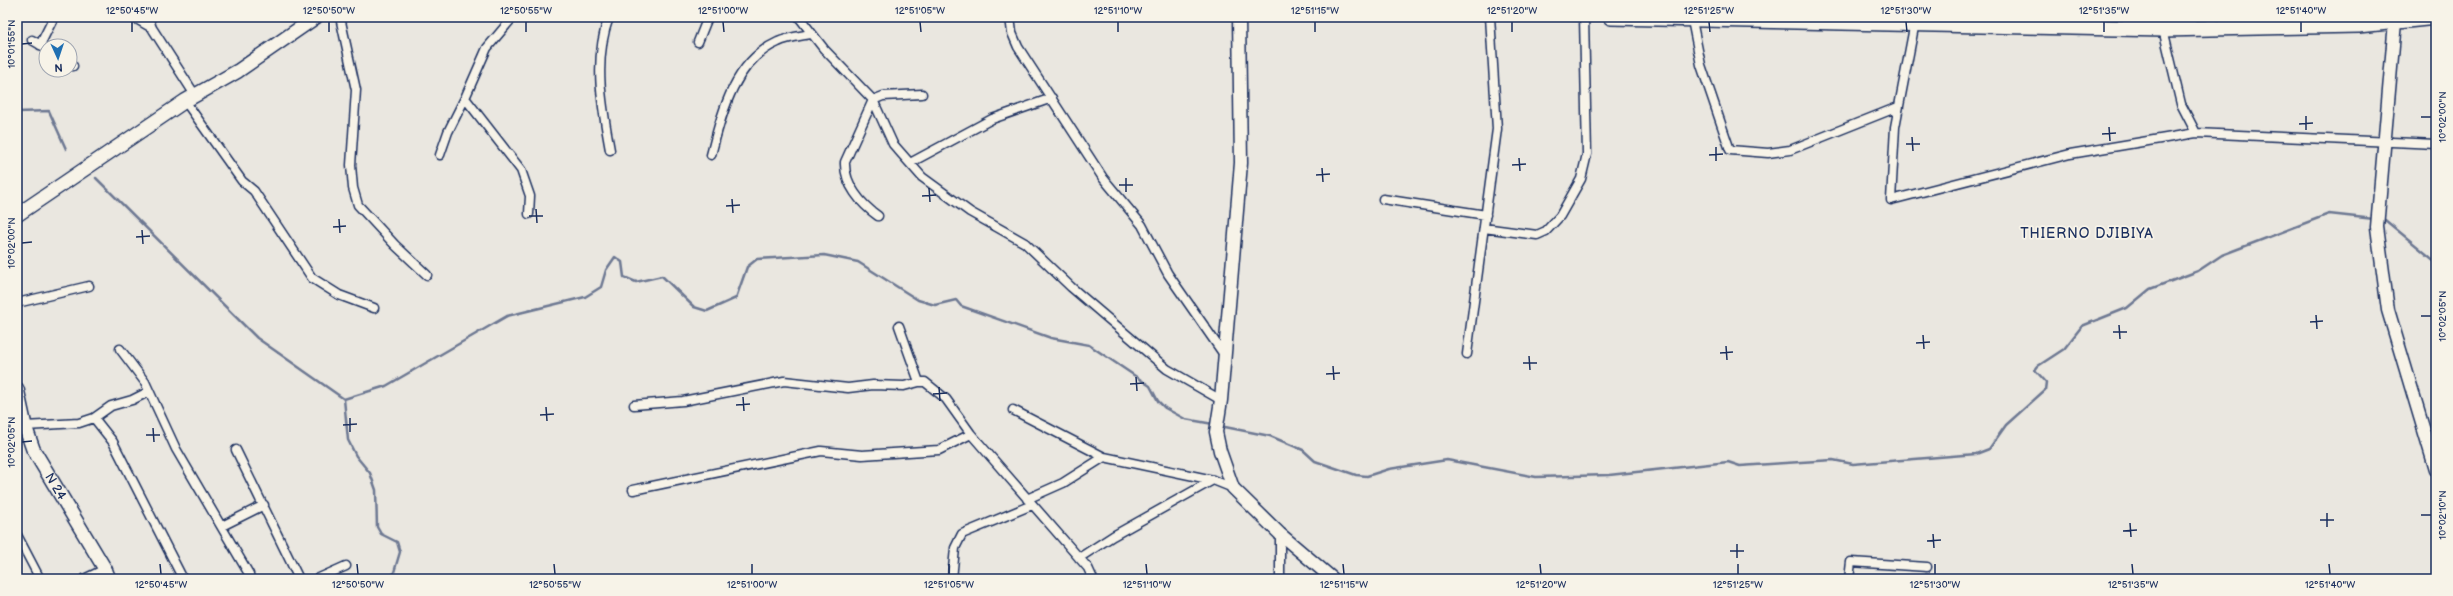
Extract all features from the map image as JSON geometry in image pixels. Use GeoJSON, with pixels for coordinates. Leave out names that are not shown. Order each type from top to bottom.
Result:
{"type":"FeatureCollection","features":[{"type":"Feature","properties":{"kind":"highway"},"geometry":{"type":"LineString","coordinates":[[1611,17],[1692,20],[2100,22],[2163,29],[2214,22],[2360,21],[2436,17]]}},
{"type":"Feature","properties":{"kind":"main road"},"geometry":{"type":"LineString","coordinates":[[19,212],[190,98],[238,71],[316,17]]}},
{"type":"Feature","properties":{"kind":"main road","name":"N 24"},"geometry":{"type":"LineString","coordinates":[[17,389],[25,426],[33,449],[107,574]]}},
{"type":"Feature","properties":{"kind":"street"},"geometry":{"type":"LineString","coordinates":[[46,38],[54,17]]}},
{"type":"Feature","properties":{"kind":"street"},"geometry":{"type":"LineString","coordinates":[[133,17],[152,28]]}},
{"type":"Feature","properties":{"kind":"street"},"geometry":{"type":"LineString","coordinates":[[148,17],[152,28],[190,98],[242,181],[254,191],[312,278],[339,295],[374,308]]}},
{"type":"Feature","properties":{"kind":"street"},"geometry":{"type":"LineString","coordinates":[[340,17],[356,90],[351,164],[353,188],[358,205],[395,245],[428,275]]}},
{"type":"Feature","properties":{"kind":"street"},"geometry":{"type":"LineString","coordinates":[[440,155],[448,132],[466,98],[487,48],[513,17]]}},
{"type":"Feature","properties":{"kind":"street"},"geometry":{"type":"LineString","coordinates":[[609,17],[602,34],[600,54],[601,99],[610,150]]}},
{"type":"Feature","properties":{"kind":"street"},"geometry":{"type":"LineString","coordinates":[[698,42],[708,17]]}},
{"type":"Feature","properties":{"kind":"street"},"geometry":{"type":"LineString","coordinates":[[799,17],[811,34],[873,100],[893,144],[922,177],[970,212],[1025,243],[1071,287],[1168,369],[1221,400]]}},
{"type":"Feature","properties":{"kind":"street"},"geometry":{"type":"LineString","coordinates":[[1010,17],[1012,33],[1018,47],[1103,178],[1142,225],[1168,274],[1225,356]]}},
{"type":"Feature","properties":{"kind":"street"},"geometry":{"type":"LineString","coordinates":[[1233,488],[1220,451],[1216,426],[1221,400],[1241,163],[1239,17]]}},
{"type":"Feature","properties":{"kind":"street"},"geometry":{"type":"LineString","coordinates":[[1467,354],[1497,129],[1490,17]]}},
{"type":"Feature","properties":{"kind":"street"},"geometry":{"type":"LineString","coordinates":[[1484,228],[1537,235],[1546,231],[1560,216],[1581,179],[1587,154],[1584,17]]}},
{"type":"Feature","properties":{"kind":"street"},"geometry":{"type":"LineString","coordinates":[[1692,20],[1701,65],[1730,150],[1768,153],[1790,150],[1898,107]]}},
{"type":"Feature","properties":{"kind":"street"},"geometry":{"type":"LineString","coordinates":[[2396,20],[2377,221],[2388,310],[2436,470]]}},
{"type":"Feature","properties":{"kind":"street"},"geometry":{"type":"LineString","coordinates":[[1915,21],[1898,107],[1890,200],[2070,154],[2196,133],[2436,144]]}},
{"type":"Feature","properties":{"kind":"street"},"geometry":{"type":"LineString","coordinates":[[2163,29],[2181,104],[2196,133]]}},
{"type":"Feature","properties":{"kind":"street"},"geometry":{"type":"LineString","coordinates":[[711,155],[725,102],[752,59],[779,41],[811,34]]}},
{"type":"Feature","properties":{"kind":"street"},"geometry":{"type":"LineString","coordinates":[[32,40],[38,43]]}},
{"type":"Feature","properties":{"kind":"street"},"geometry":{"type":"LineString","coordinates":[[878,216],[864,207],[844,172],[845,162],[873,100],[882,96],[922,94]]}},
{"type":"Feature","properties":{"kind":"street"},"geometry":{"type":"LineString","coordinates":[[466,98],[521,170],[530,196],[529,214]]}},
{"type":"Feature","properties":{"kind":"street"},"geometry":{"type":"LineString","coordinates":[[910,163],[992,119],[1052,98]]}},
{"type":"Feature","properties":{"kind":"street"},"geometry":{"type":"LineString","coordinates":[[1383,199],[1486,215]]}},
{"type":"Feature","properties":{"kind":"street"},"geometry":{"type":"LineString","coordinates":[[17,303],[89,286]]}},
{"type":"Feature","properties":{"kind":"street"},"geometry":{"type":"LineString","coordinates":[[898,326],[919,382]]}},
{"type":"Feature","properties":{"kind":"street"},"geometry":{"type":"LineString","coordinates":[[120,349],[145,382],[148,392],[176,449],[222,526],[250,579]]}},
{"type":"Feature","properties":{"kind":"street"},"geometry":{"type":"LineString","coordinates":[[634,405],[683,401],[784,381],[848,388],[873,385],[904,386],[925,382],[946,400],[971,434],[1088,568],[1093,579]]}},
{"type":"Feature","properties":{"kind":"street"},"geometry":{"type":"LineString","coordinates":[[25,426],[79,423],[94,418],[111,406],[132,400],[148,392]]}},
{"type":"Feature","properties":{"kind":"street"},"geometry":{"type":"LineString","coordinates":[[1013,410],[1104,457],[1213,480],[1233,488],[1280,534],[1333,579]]}},
{"type":"Feature","properties":{"kind":"street"},"geometry":{"type":"LineString","coordinates":[[94,418],[113,442],[183,579]]}},
{"type":"Feature","properties":{"kind":"street"},"geometry":{"type":"LineString","coordinates":[[633,490],[821,451],[862,455],[939,450],[971,434]]}},
{"type":"Feature","properties":{"kind":"street"},"geometry":{"type":"LineString","coordinates":[[236,450],[299,579]]}},
{"type":"Feature","properties":{"kind":"street"},"geometry":{"type":"LineString","coordinates":[[952,579],[955,548],[962,534],[1030,502],[1104,457]]}},
{"type":"Feature","properties":{"kind":"street"},"geometry":{"type":"LineString","coordinates":[[1079,558],[1113,536],[1213,480]]}},
{"type":"Feature","properties":{"kind":"street"},"geometry":{"type":"LineString","coordinates":[[222,526],[264,505]]}},
{"type":"Feature","properties":{"kind":"street"},"geometry":{"type":"LineString","coordinates":[[1280,534],[1280,579]]}},
{"type":"Feature","properties":{"kind":"street"},"geometry":{"type":"LineString","coordinates":[[17,535],[40,579]]}},
{"type":"Feature","properties":{"kind":"street"},"geometry":{"type":"LineString","coordinates":[[1849,579],[1851,562],[1927,567]]}},
{"type":"Feature","properties":{"kind":"street"},"geometry":{"type":"LineString","coordinates":[[317,579],[346,566]]}},
{"type":"Feature","properties":{"kind":"street"},"geometry":{"type":"LineString","coordinates":[[84,579],[107,574]]}},
{"type":"Feature","properties":{"kind":"waterway"},"geometry":{"type":"LineString","coordinates":[[17,112],[49,111],[66,149]]}},
{"type":"Feature","properties":{"kind":"waterway"},"geometry":{"type":"LineString","coordinates":[[96,178],[257,338],[344,399],[348,440],[356,456],[370,473],[376,490],[377,527],[381,534],[397,542],[400,552],[392,579]]}},
{"type":"Feature","properties":{"kind":"waterway"},"geometry":{"type":"LineString","coordinates":[[1220,426],[1270,436],[1303,450],[1315,461],[1356,475],[1367,476],[1389,469],[1447,460],[1536,477],[1609,475],[1728,462],[1740,466],[1833,460],[1853,464],[1976,454],[1989,449],[2006,425],[2045,390],[2046,382],[2035,370],[2038,366],[2064,349],[2082,326],[2127,308],[2150,289],[2198,271],[2222,255],[2329,214],[2374,219]]}},
{"type":"Feature","properties":{"kind":"waterway"},"geometry":{"type":"LineString","coordinates":[[2381,220],[2385,220],[2436,262]]}},
{"type":"Feature","properties":{"kind":"waterway"},"geometry":{"type":"LineString","coordinates":[[344,399],[386,386],[507,316],[585,297],[601,287],[606,270],[615,257],[622,262],[624,277],[636,282],[662,276],[694,307],[707,311],[736,298],[747,267],[757,259],[824,255],[858,262],[918,300],[935,305],[956,300],[961,306],[1051,338],[1089,345],[1150,386],[1158,401],[1165,408],[1185,419],[1213,424]]}},
{"type":"Feature","properties":{"kind":"district","name":"THIERNO DJIBIYA"},"geometry":{"type":"Point","coordinates":[2087,233]}}]}
